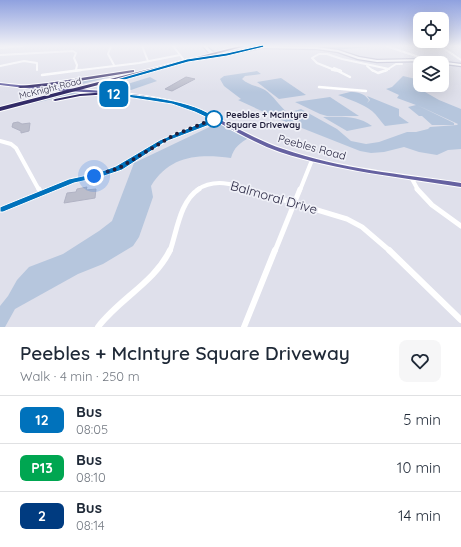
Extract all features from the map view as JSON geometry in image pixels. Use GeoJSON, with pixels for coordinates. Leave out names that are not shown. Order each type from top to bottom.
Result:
{"type":"FeatureCollection","features":[{"type":"Feature","properties":{"kind":"highway","name":"McKnight Road"},"geometry":{"type":"LineString","coordinates":[[0,108],[180,61]]}},
{"type":"Feature","properties":{"kind":"highway","name":"McKnight Road"},"geometry":{"type":"LineString","coordinates":[[0,108],[145,72],[182,61]]}},
{"type":"Feature","properties":{"kind":"highway"},"geometry":{"type":"LineString","coordinates":[[20,87],[51,85],[99,75],[151,68]]}},
{"type":"Feature","properties":{"kind":"highway"},"geometry":{"type":"LineString","coordinates":[[109,93],[102,88],[105,84],[145,72]]}},
{"type":"Feature","properties":{"kind":"highway"},"geometry":{"type":"LineString","coordinates":[[46,89],[50,91],[46,95]]}},
{"type":"Feature","properties":{"kind":"highway"},"geometry":{"type":"LineString","coordinates":[[0,112],[74,96],[109,93]]}},
{"type":"Feature","properties":{"kind":"main road","name":"Peebles Road"},"geometry":{"type":"LineString","coordinates":[[0,84],[20,87],[109,93],[173,102],[197,110],[263,144],[312,160],[461,185]]}},
{"type":"Feature","properties":{"kind":"street"},"geometry":{"type":"LineString","coordinates":[[75,61],[77,65],[76,70]]}},
{"type":"Feature","properties":{"kind":"street"},"geometry":{"type":"LineString","coordinates":[[112,61],[114,65]]}},
{"type":"Feature","properties":{"kind":"street"},"geometry":{"type":"LineString","coordinates":[[42,75],[146,61]]}},
{"type":"Feature","properties":{"kind":"street"},"geometry":{"type":"LineString","coordinates":[[315,61],[332,69],[341,70],[338,72],[354,78]]}},
{"type":"Feature","properties":{"kind":"street"},"geometry":{"type":"LineString","coordinates":[[350,61],[389,69]]}},
{"type":"Feature","properties":{"kind":"street"},"geometry":{"type":"LineString","coordinates":[[379,61],[401,61]]}},
{"type":"Feature","properties":{"kind":"street"},"geometry":{"type":"LineString","coordinates":[[0,66],[33,62],[37,63],[37,70]]}},
{"type":"Feature","properties":{"kind":"street"},"geometry":{"type":"LineString","coordinates":[[449,63],[461,65]]}},
{"type":"Feature","properties":{"kind":"street"},"geometry":{"type":"LineString","coordinates":[[367,65],[378,73],[385,72],[396,64],[402,64]]}},
{"type":"Feature","properties":{"kind":"street"},"geometry":{"type":"LineString","coordinates":[[319,86],[366,91]]}},
{"type":"Feature","properties":{"kind":"street"},"geometry":{"type":"LineString","coordinates":[[0,141],[11,144],[16,148],[41,193],[72,180],[98,176],[119,168],[170,137],[214,119]]}},
{"type":"Feature","properties":{"kind":"street"},"geometry":{"type":"LineString","coordinates":[[244,327],[312,160]]}},
{"type":"Feature","properties":{"kind":"street"},"geometry":{"type":"LineString","coordinates":[[411,177],[416,189],[422,196],[461,226]]}},
{"type":"Feature","properties":{"kind":"street","name":"Balmoral Drive"},"geometry":{"type":"LineString","coordinates":[[98,327],[117,304],[162,264],[170,248],[189,198],[198,189],[212,184],[228,183],[347,219],[368,231],[461,320]]}},
{"type":"Feature","properties":{"kind":"shaded area"},"geometry":{"type":"Polygon","coordinates":[[[257,71],[261,74],[245,76],[242,79],[247,83],[265,90],[288,113],[301,109],[337,129],[351,141],[366,144],[379,142],[407,132],[416,132],[428,129],[430,127],[457,125],[458,124],[417,105],[454,123],[454,125],[432,125],[408,107],[416,105],[397,98],[399,95],[386,89],[392,87],[403,76],[413,78],[413,92],[425,92],[439,100],[461,109],[461,149],[448,150],[437,155],[419,152],[404,147],[384,152],[371,153],[360,151],[279,119],[238,100],[241,99],[224,86],[220,79],[224,76],[257,71]]]}},
{"type":"Feature","properties":{"kind":"shaded area"},"geometry":{"type":"Polygon","coordinates":[[[126,73],[66,88],[38,87],[126,73]]]}},
{"type":"Feature","properties":{"kind":"shaded area"},"geometry":{"type":"Polygon","coordinates":[[[150,77],[157,81],[131,90],[121,86],[150,77]]]}},
{"type":"Feature","properties":{"kind":"shaded area"},"geometry":{"type":"Polygon","coordinates":[[[281,78],[306,95],[279,99],[257,82],[281,78]]]}},
{"type":"Feature","properties":{"kind":"shaded area"},"geometry":{"type":"Polygon","coordinates":[[[73,92],[93,93],[65,96],[0,111],[73,92]]]}},
{"type":"Feature","properties":{"kind":"shaded area"},"geometry":{"type":"Polygon","coordinates":[[[350,92],[363,94],[369,100],[367,103],[370,100],[367,96],[399,109],[399,116],[409,123],[385,126],[372,111],[356,102],[338,95],[350,92]]]}},
{"type":"Feature","properties":{"kind":"shaded area"},"geometry":{"type":"Polygon","coordinates":[[[330,97],[359,116],[327,116],[295,102],[330,97]]]}},
{"type":"Feature","properties":{"kind":"shaded area"},"geometry":{"type":"Polygon","coordinates":[[[323,117],[354,118],[366,122],[372,126],[347,131],[323,117]]]}},
{"type":"Feature","properties":{"kind":"shaded area"},"geometry":{"type":"Polygon","coordinates":[[[220,122],[250,137],[238,146],[231,158],[208,156],[197,157],[176,162],[167,168],[151,186],[153,197],[139,237],[133,246],[103,264],[78,274],[15,309],[5,327],[0,327],[0,306],[8,296],[17,280],[29,267],[63,254],[112,221],[134,163],[220,122]]]}},
{"type":"Feature","properties":{"kind":"building"},"geometry":{"type":"Polygon","coordinates":[[[186,77],[195,79],[172,91],[165,89],[186,77]]]}},
{"type":"Feature","properties":{"kind":"building"},"geometry":{"type":"Polygon","coordinates":[[[18,122],[22,124],[30,123],[29,131],[21,133],[21,131],[12,127],[13,123],[18,122]]]}},
{"type":"Feature","properties":{"kind":"building"},"geometry":{"type":"Polygon","coordinates":[[[87,187],[86,190],[96,189],[95,198],[64,203],[67,193],[76,192],[77,189],[87,187]]]}},
{"type":"Feature","properties":{"kind":"bus line","name":"12"},"geometry":{"type":"LineString","coordinates":[[0,210],[72,180],[98,176],[110,172],[130,162],[170,137],[181,135],[210,123],[214,119],[197,110],[173,102],[109,93],[102,88],[102,86],[112,81],[186,61]]}},
{"type":"Feature","properties":{"kind":"place","name":"Peebles + McIntyre Square Driveway"},"geometry":{"type":"Point","coordinates":[214,119]}},
{"type":"Feature","properties":{"kind":"route"},"geometry":{"type":"LineString","coordinates":[[94,176],[119,168],[170,137],[208,120],[214,119]]}}]}
